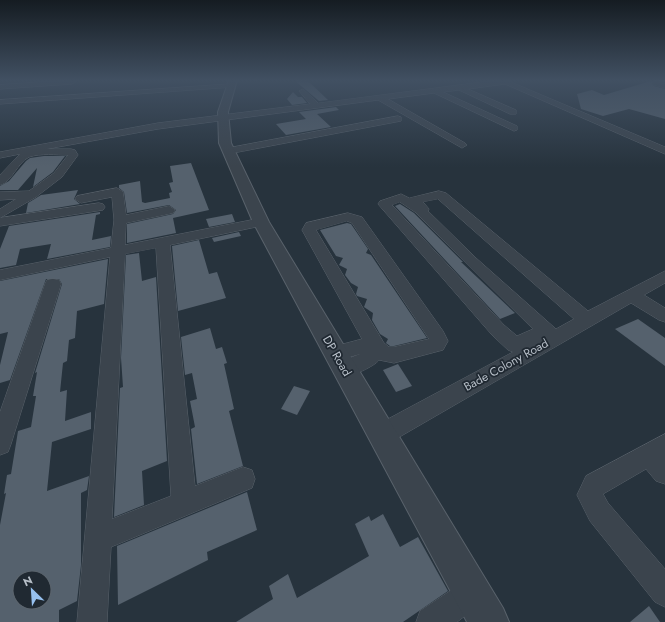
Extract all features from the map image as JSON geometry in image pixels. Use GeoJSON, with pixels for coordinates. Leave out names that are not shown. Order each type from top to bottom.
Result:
{"type":"FeatureCollection","features":[{"type":"Feature","properties":{"kind":"street","name":"DP Road"},"geometry":{"type":"LineString","coordinates":[[224,109],[222,117],[226,147],[261,222],[356,355],[381,435],[489,622]]}},
{"type":"Feature","properties":{"kind":"street"},"geometry":{"type":"LineString","coordinates":[[0,155],[131,130],[284,109]]}},
{"type":"Feature","properties":{"kind":"street"},"geometry":{"type":"LineString","coordinates":[[399,109],[462,146]]}},
{"type":"Feature","properties":{"kind":"street"},"geometry":{"type":"LineString","coordinates":[[474,109],[514,128]]}},
{"type":"Feature","properties":{"kind":"street"},"geometry":{"type":"LineString","coordinates":[[506,109],[513,112]]}},
{"type":"Feature","properties":{"kind":"street"},"geometry":{"type":"LineString","coordinates":[[572,109],[665,151]]}},
{"type":"Feature","properties":{"kind":"street"},"geometry":{"type":"LineString","coordinates":[[226,147],[398,119]]}},
{"type":"Feature","properties":{"kind":"street"},"geometry":{"type":"LineString","coordinates":[[0,214],[58,176],[73,155],[71,152],[79,141]]}},
{"type":"Feature","properties":{"kind":"street"},"geometry":{"type":"LineString","coordinates":[[0,182],[25,155],[32,153],[71,152]]}},
{"type":"Feature","properties":{"kind":"street"},"geometry":{"type":"LineString","coordinates":[[81,199],[117,192],[119,212],[118,252],[92,622]]}},
{"type":"Feature","properties":{"kind":"street"},"geometry":{"type":"LineString","coordinates":[[0,196],[32,194]]}},
{"type":"Feature","properties":{"kind":"street"},"geometry":{"type":"LineString","coordinates":[[553,333],[414,200],[439,195],[442,196],[584,317]]}},
{"type":"Feature","properties":{"kind":"street"},"geometry":{"type":"LineString","coordinates":[[401,198],[419,209],[471,261],[553,333],[514,345],[498,330],[384,204],[401,198]]}},
{"type":"Feature","properties":{"kind":"street"},"geometry":{"type":"LineString","coordinates":[[0,222],[119,212],[169,210]]}},
{"type":"Feature","properties":{"kind":"street"},"geometry":{"type":"LineString","coordinates":[[348,216],[357,220],[439,341],[436,345],[394,356],[384,354],[356,355],[309,230],[311,226],[348,216]]}},
{"type":"Feature","properties":{"kind":"street"},"geometry":{"type":"LineString","coordinates":[[0,275],[261,222]]}},
{"type":"Feature","properties":{"kind":"street"},"geometry":{"type":"LineString","coordinates":[[163,242],[184,503]]}},
{"type":"Feature","properties":{"kind":"street","name":"Bade Colony Road"},"geometry":{"type":"LineString","coordinates":[[381,435],[553,333],[631,295],[665,276]]}},
{"type":"Feature","properties":{"kind":"street"},"geometry":{"type":"LineString","coordinates":[[0,446],[53,284]]}},
{"type":"Feature","properties":{"kind":"street"},"geometry":{"type":"LineString","coordinates":[[631,295],[665,316]]}},
{"type":"Feature","properties":{"kind":"street"},"geometry":{"type":"LineString","coordinates":[[659,457],[595,485],[590,495],[599,512],[665,592]]}},
{"type":"Feature","properties":{"kind":"street"},"geometry":{"type":"LineString","coordinates":[[99,538],[243,479]]}},
{"type":"Feature","properties":{"kind":"street"},"geometry":{"type":"LineString","coordinates":[[431,622],[472,593]]}},
{"type":"Feature","properties":{"kind":"building"},"geometry":{"type":"Polygon","coordinates":[[[321,109],[339,110],[317,114],[331,127],[286,135],[276,124],[306,119],[299,112],[321,109]]]}},
{"type":"Feature","properties":{"kind":"building"},"geometry":{"type":"Polygon","coordinates":[[[581,109],[629,109],[603,116],[581,109]]]}},
{"type":"Feature","properties":{"kind":"building"},"geometry":{"type":"Polygon","coordinates":[[[629,109],[665,109],[665,119],[629,109]]]}},
{"type":"Feature","properties":{"kind":"building"},"geometry":{"type":"Polygon","coordinates":[[[65,156],[53,172],[33,187],[37,168],[18,190],[0,190],[0,186],[9,181],[26,161],[30,158],[65,156]]]}},
{"type":"Feature","properties":{"kind":"building"},"geometry":{"type":"Polygon","coordinates":[[[191,163],[209,210],[173,218],[176,233],[127,243],[127,224],[173,214],[176,210],[169,205],[127,213],[124,192],[119,188],[119,185],[140,181],[142,202],[145,203],[170,198],[169,193],[172,192],[169,183],[173,182],[170,166],[191,163]]]}},
{"type":"Feature","properties":{"kind":"building"},"geometry":{"type":"Polygon","coordinates":[[[78,190],[74,199],[80,204],[26,213],[28,203],[41,195],[78,190]]]}},
{"type":"Feature","properties":{"kind":"building"},"geometry":{"type":"Polygon","coordinates":[[[400,204],[414,213],[463,262],[461,262],[515,313],[500,319],[395,206],[400,204]]]}},
{"type":"Feature","properties":{"kind":"building"},"geometry":{"type":"Polygon","coordinates":[[[100,212],[100,214],[96,215],[92,240],[111,236],[110,247],[47,259],[51,244],[20,249],[16,265],[0,268],[0,249],[9,226],[100,212]]]}},
{"type":"Feature","properties":{"kind":"building"},"geometry":{"type":"Polygon","coordinates":[[[232,214],[235,222],[209,227],[206,219],[232,214]]]}},
{"type":"Feature","properties":{"kind":"building"},"geometry":{"type":"Polygon","coordinates":[[[347,223],[351,224],[368,249],[366,253],[371,255],[427,338],[394,346],[390,346],[386,343],[388,339],[380,334],[372,320],[373,313],[364,307],[367,299],[357,296],[356,294],[358,287],[351,283],[345,275],[347,269],[339,265],[343,258],[336,256],[320,230],[347,223]]]}},
{"type":"Feature","properties":{"kind":"building"},"geometry":{"type":"Polygon","coordinates":[[[239,232],[241,236],[214,242],[212,238],[239,232]]]}},
{"type":"Feature","properties":{"kind":"building"},"geometry":{"type":"Polygon","coordinates":[[[199,240],[209,274],[217,272],[226,298],[178,311],[172,246],[199,240]]]}},
{"type":"Feature","properties":{"kind":"building"},"geometry":{"type":"Polygon","coordinates":[[[139,253],[142,281],[156,277],[167,461],[142,471],[144,505],[114,517],[120,388],[123,387],[121,358],[126,255],[139,253]]]}},
{"type":"Feature","properties":{"kind":"building"},"geometry":{"type":"Polygon","coordinates":[[[108,259],[104,304],[77,311],[75,338],[69,340],[67,361],[63,363],[60,392],[67,390],[65,421],[91,412],[91,429],[52,442],[47,491],[89,476],[87,490],[81,493],[81,565],[77,601],[59,610],[59,622],[0,622],[0,525],[6,493],[4,494],[7,475],[11,474],[18,431],[31,427],[36,396],[33,396],[37,372],[35,373],[62,284],[59,279],[46,279],[10,380],[0,383],[0,365],[8,332],[0,334],[0,281],[108,259]]]}},
{"type":"Feature","properties":{"kind":"building"},"geometry":{"type":"Polygon","coordinates":[[[638,319],[665,338],[665,366],[615,329],[638,319]]]}},
{"type":"Feature","properties":{"kind":"building"},"geometry":{"type":"Polygon","coordinates":[[[210,328],[216,349],[222,347],[227,363],[224,364],[234,409],[229,411],[243,466],[197,484],[191,429],[195,427],[190,401],[197,399],[192,373],[185,375],[181,337],[210,328]]]}},
{"type":"Feature","properties":{"kind":"building"},"geometry":{"type":"Polygon","coordinates":[[[398,364],[412,386],[396,392],[383,370],[398,364]]]}},
{"type":"Feature","properties":{"kind":"building"},"geometry":{"type":"Polygon","coordinates":[[[294,386],[310,391],[297,415],[281,409],[294,386]]]}},
{"type":"Feature","properties":{"kind":"building"},"geometry":{"type":"Polygon","coordinates":[[[247,492],[257,530],[207,552],[208,560],[118,605],[117,546],[247,492]]]}},
{"type":"Feature","properties":{"kind":"building"},"geometry":{"type":"Polygon","coordinates":[[[383,514],[400,547],[418,537],[448,591],[403,622],[236,622],[273,599],[269,586],[288,574],[297,598],[369,556],[355,524],[369,516],[371,521],[383,514]]]}},
{"type":"Feature","properties":{"kind":"building"},"geometry":{"type":"Polygon","coordinates":[[[649,606],[660,622],[630,622],[649,606]]]}}]}
